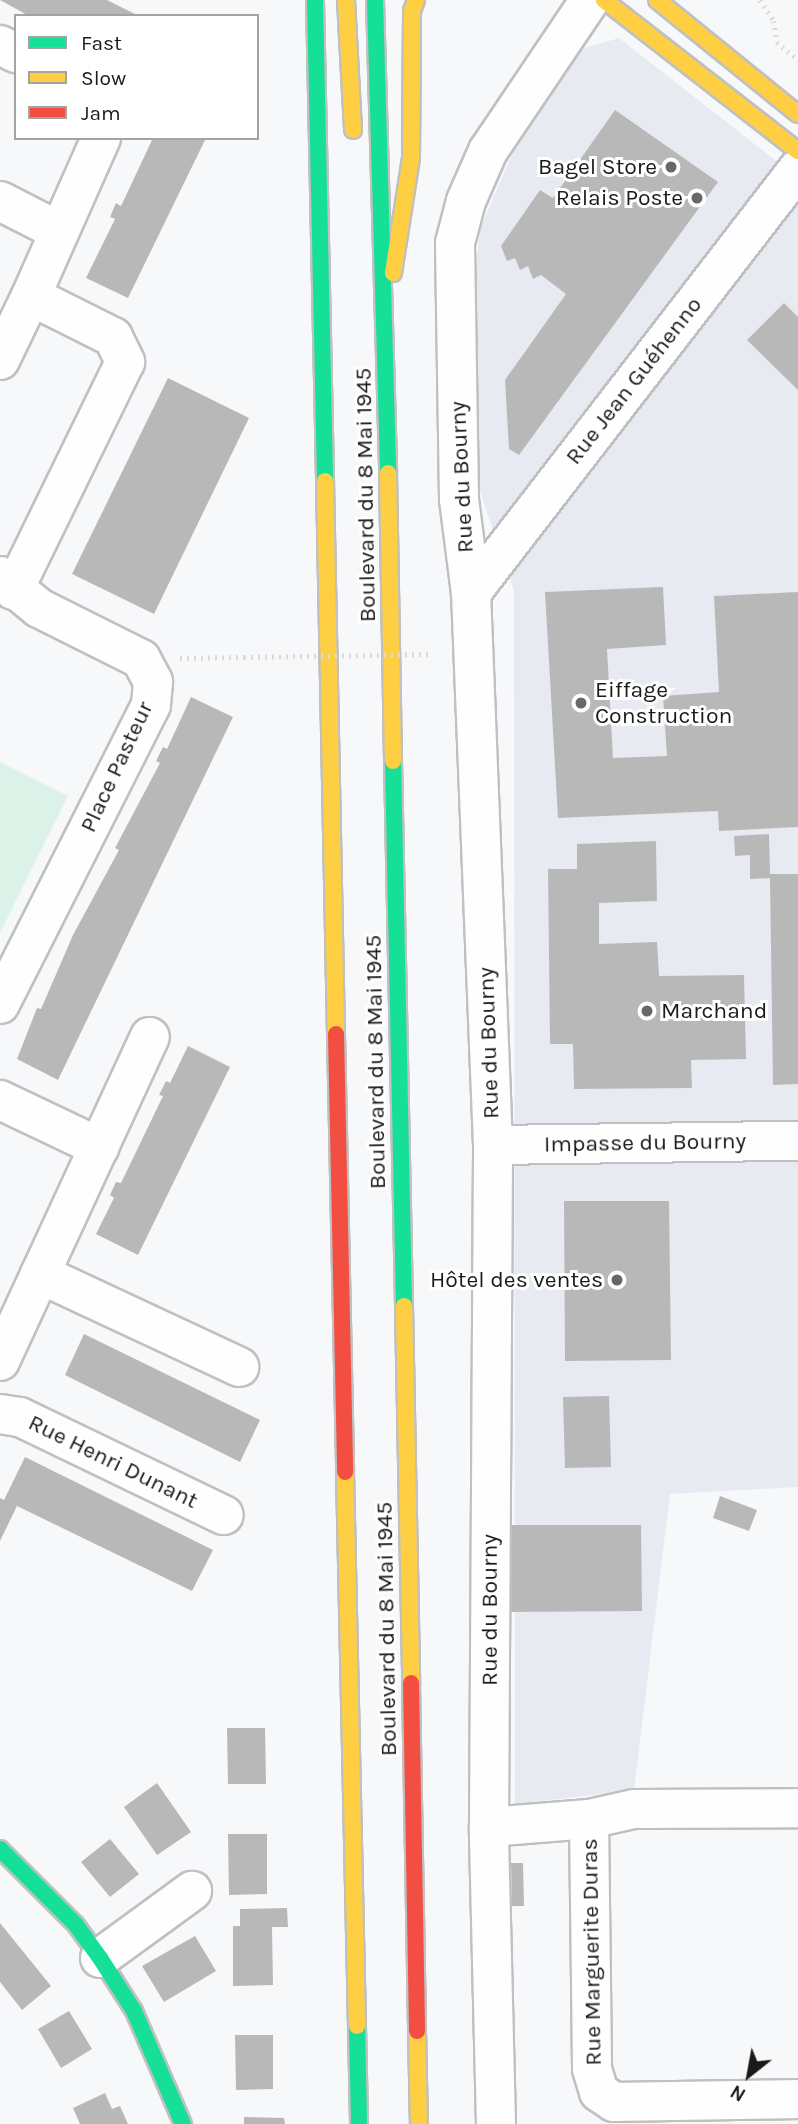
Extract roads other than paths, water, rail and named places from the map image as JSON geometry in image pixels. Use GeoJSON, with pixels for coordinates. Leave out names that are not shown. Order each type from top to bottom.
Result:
{"type":"FeatureCollection","features":[{"type":"Feature","properties":{"kind":"main road","name":"Boulevard du 8 Mai 1945"},"geometry":{"type":"LineString","coordinates":[[315,0],[359,2124]]}},
{"type":"Feature","properties":{"kind":"main road"},"geometry":{"type":"LineString","coordinates":[[346,0],[354,147]]}},
{"type":"Feature","properties":{"kind":"main road","name":"Boulevard du 8 Mai 1945"},"geometry":{"type":"LineString","coordinates":[[375,0],[385,320],[419,2124]]}},
{"type":"Feature","properties":{"kind":"main road"},"geometry":{"type":"LineString","coordinates":[[385,320],[411,158],[412,12],[416,0]]}},
{"type":"Feature","properties":{"kind":"main road"},"geometry":{"type":"LineString","coordinates":[[604,0],[798,151]]}},
{"type":"Feature","properties":{"kind":"main road"},"geometry":{"type":"LineString","coordinates":[[657,0],[797,116]]}},
{"type":"Feature","properties":{"kind":"main road"},"geometry":{"type":"LineString","coordinates":[[366,254],[385,320]]}},
{"type":"Feature","properties":{"kind":"main road"},"geometry":{"type":"LineString","coordinates":[[0,1849],[76,1925],[100,1958],[134,2011],[183,2124]]}},
{"type":"Feature","properties":{"kind":"street","name":"Rue du Bourny"},"geometry":{"type":"LineString","coordinates":[[496,2124],[489,1827],[493,1145],[471,593],[458,499],[455,243],[466,201],[488,150],[590,0]]}},
{"type":"Feature","properties":{"kind":"street"},"geometry":{"type":"LineString","coordinates":[[0,360],[100,140]]}},
{"type":"Feature","properties":{"kind":"street","name":"Rue Jean Guéhenno"},"geometry":{"type":"LineString","coordinates":[[471,593],[798,169]]}},
{"type":"Feature","properties":{"kind":"street"},"geometry":{"type":"LineString","coordinates":[[0,201],[57,230]]}},
{"type":"Feature","properties":{"kind":"street"},"geometry":{"type":"LineString","coordinates":[[5,585],[125,362],[113,337],[31,296]]}},
{"type":"Feature","properties":{"kind":"street","name":"Place Pasteur"},"geometry":{"type":"LineString","coordinates":[[0,1004],[151,705],[153,682],[141,659],[39,608],[5,585]]}},
{"type":"Feature","properties":{"kind":"street"},"geometry":{"type":"LineString","coordinates":[[0,1361],[150,1037]]}},
{"type":"Feature","properties":{"kind":"street"},"geometry":{"type":"LineString","coordinates":[[0,1100],[99,1147]]}},
{"type":"Feature","properties":{"kind":"street","name":"Impasse du Bourny"},"geometry":{"type":"LineString","coordinates":[[493,1145],[798,1141]]}},
{"type":"Feature","properties":{"kind":"street"},"geometry":{"type":"LineString","coordinates":[[40,1274],[239,1367]]}},
{"type":"Feature","properties":{"kind":"street","name":"Rue Henri Dunant"},"geometry":{"type":"LineString","coordinates":[[0,1414],[20,1417],[224,1515]]}},
{"type":"Feature","properties":{"kind":"street"},"geometry":{"type":"LineString","coordinates":[[489,1827],[589,1819],[634,1809],[798,1808]]}},
{"type":"Feature","properties":{"kind":"street","name":"Rue Marguerite Duras"},"geometry":{"type":"LineString","coordinates":[[589,1819],[592,2069],[599,2092],[614,2102],[798,2099]]}},
{"type":"Feature","properties":{"kind":"street"},"geometry":{"type":"LineString","coordinates":[[100,1958],[192,1891]]}},
{"type":"Feature","properties":{"kind":"place","name":"Bagel Store"},"geometry":{"type":"Point","coordinates":[671,167]}},
{"type":"Feature","properties":{"kind":"place","name":"Relais Poste"},"geometry":{"type":"Point","coordinates":[697,198]}},
{"type":"Feature","properties":{"kind":"place","name":"Eiffage Construction"},"geometry":{"type":"Point","coordinates":[581,703]}},
{"type":"Feature","properties":{"kind":"place","name":"Marchand"},"geometry":{"type":"Point","coordinates":[647,1011]}},
{"type":"Feature","properties":{"kind":"place","name":"Hôtel des ventes"},"geometry":{"type":"Point","coordinates":[617,1280]}}]}
